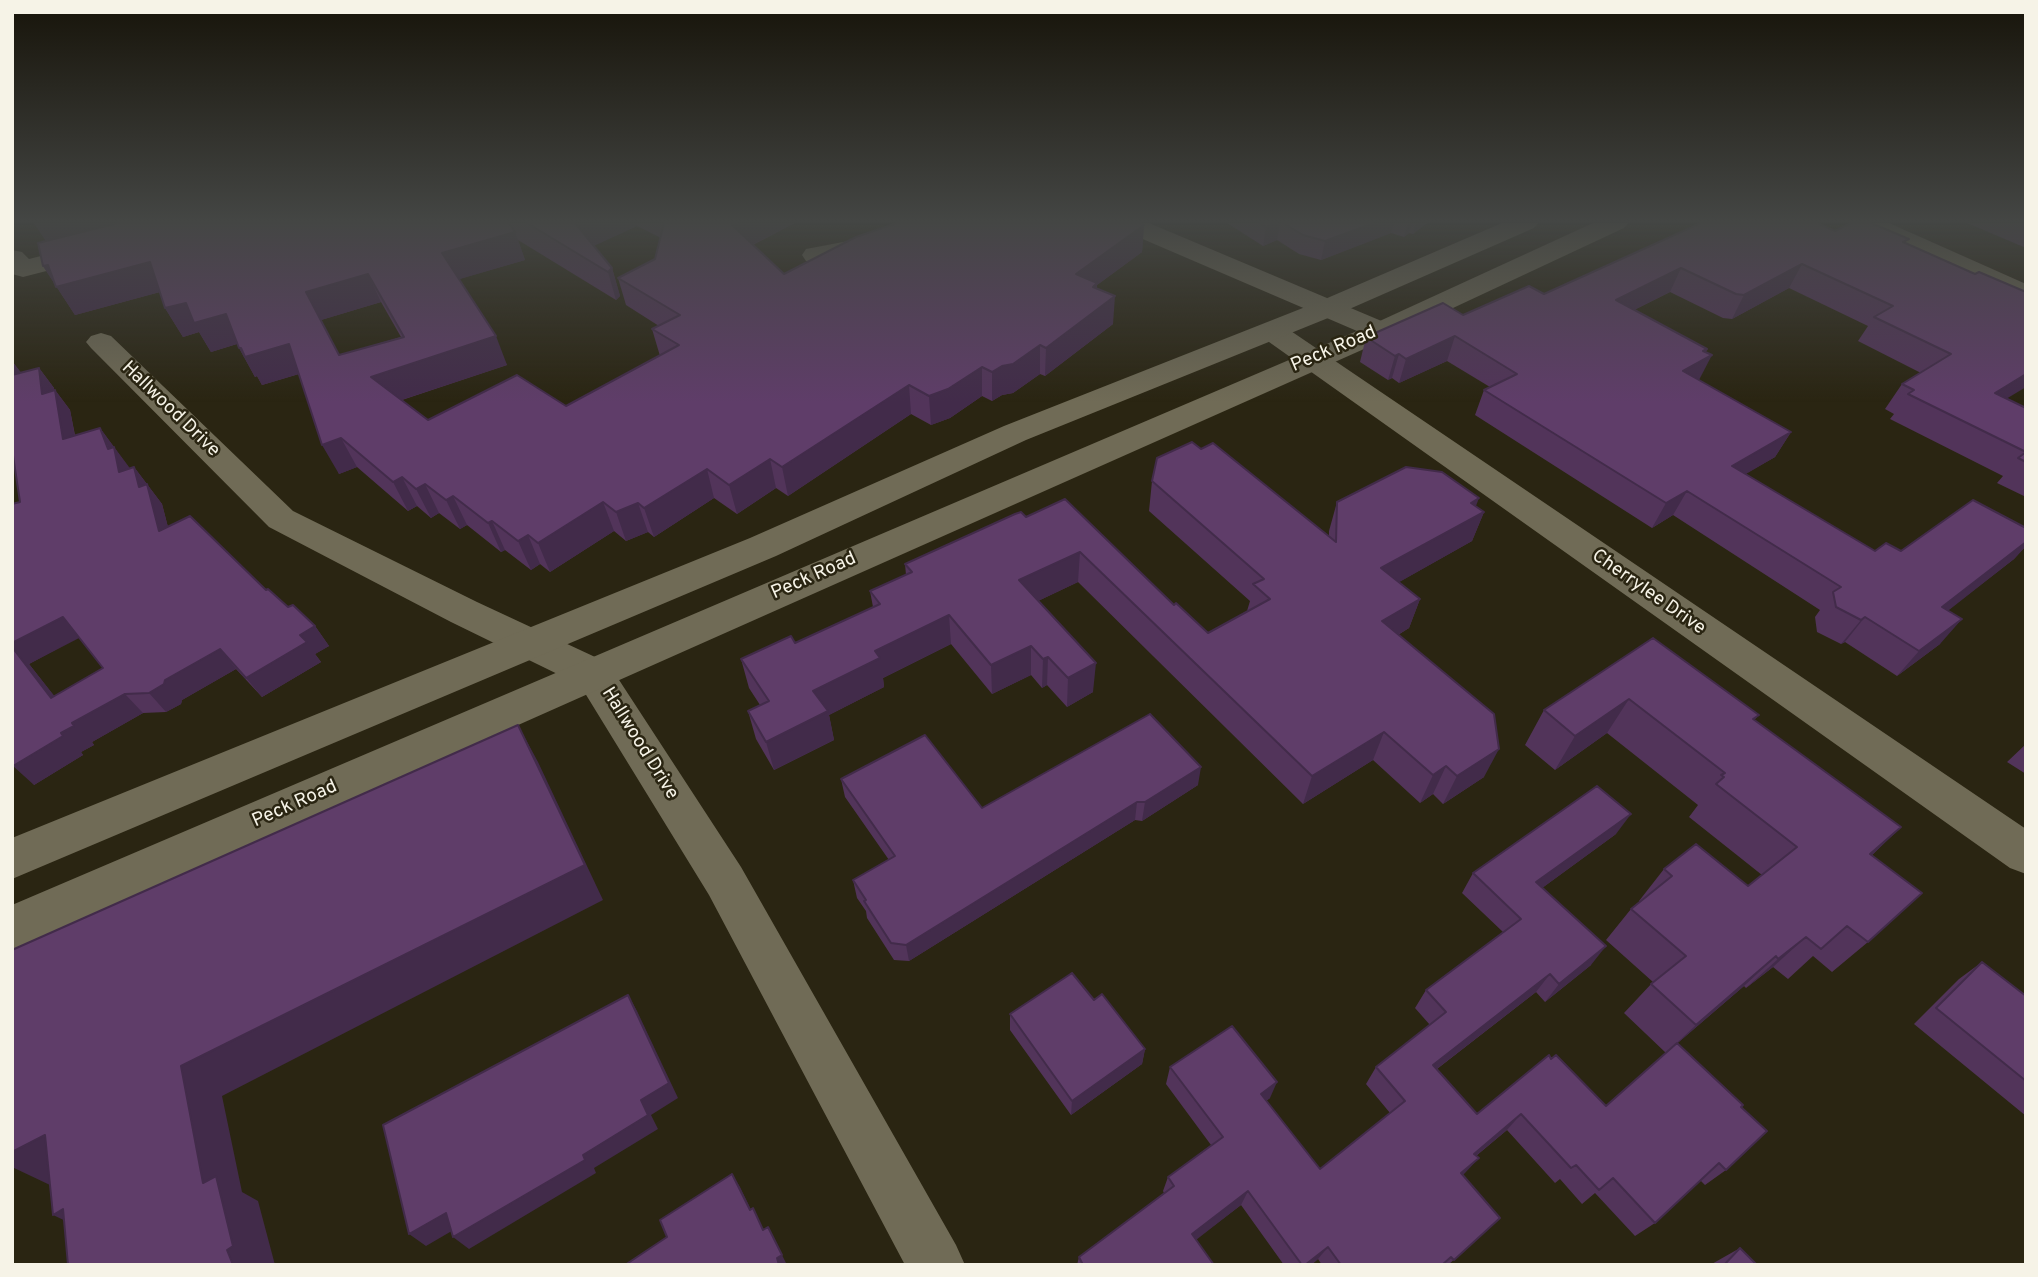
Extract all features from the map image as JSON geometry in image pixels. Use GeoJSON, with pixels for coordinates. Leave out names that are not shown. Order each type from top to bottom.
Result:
{"type":"FeatureCollection","features":[{"type":"Feature","properties":{"kind":"main road"},"geometry":{"type":"LineString","coordinates":[[1268,283],[1381,331]]}},
{"type":"Feature","properties":{"kind":"main road"},"geometry":{"type":"LineString","coordinates":[[12,859],[763,547],[1015,433],[1387,283]]}},
{"type":"Feature","properties":{"kind":"main road","name":"Peck Road"},"geometry":{"type":"LineString","coordinates":[[12,928],[1311,359],[1381,331],[1486,283]]}},
{"type":"Feature","properties":{"kind":"main road"},"geometry":{"type":"LineString","coordinates":[[2000,283],[2026,294]]}},
{"type":"Feature","properties":{"kind":"main road","name":"Cherrylee Drive"},"geometry":{"type":"LineString","coordinates":[[1272,331],[2026,854]]}},
{"type":"Feature","properties":{"kind":"main road","name":"Hallwood Drive"},"geometry":{"type":"LineString","coordinates":[[101,342],[281,519],[594,674],[725,881],[936,1265]]}},
{"type":"Feature","properties":{"kind":"building"},"geometry":{"type":"Polygon","coordinates":[[[54,283],[73,283],[56,287],[54,283]]]}},
{"type":"Feature","properties":{"kind":"building"},"geometry":{"type":"Polygon","coordinates":[[[157,283],[338,283],[306,292],[339,355],[404,337],[373,283],[461,283],[496,336],[371,377],[428,420],[517,375],[566,406],[679,345],[652,329],[680,315],[626,283],[1096,283],[1093,287],[1115,296],[1046,348],[1040,345],[1013,364],[992,372],[982,367],[948,389],[929,396],[909,385],[782,467],[770,459],[729,485],[707,469],[644,508],[638,503],[616,512],[603,502],[538,543],[528,535],[518,541],[492,521],[488,523],[453,496],[446,500],[425,484],[416,489],[402,477],[393,482],[341,438],[322,445],[289,344],[245,357],[226,314],[194,323],[186,303],[165,308],[157,283]]]}},
{"type":"Feature","properties":{"kind":"building"},"geometry":{"type":"Polygon","coordinates":[[[1569,283],[1651,283],[1616,300],[1707,349],[1703,351],[1712,355],[1683,371],[1791,432],[1732,466],[1875,551],[1886,543],[1901,551],[1973,500],[2026,528],[2026,542],[1942,607],[1962,619],[1919,651],[1865,617],[1861,620],[1836,607],[1833,592],[1841,587],[1687,491],[1666,503],[1484,390],[1517,374],[1455,336],[1406,359],[1399,354],[1395,356],[1366,337],[1443,303],[1463,315],[1529,286],[1544,294],[1569,283]]]}},
{"type":"Feature","properties":{"kind":"building"},"geometry":{"type":"Polygon","coordinates":[[[1712,283],[1767,283],[1744,295],[1712,283]]]}},
{"type":"Feature","properties":{"kind":"building"},"geometry":{"type":"Polygon","coordinates":[[[1842,283],[2004,283],[2026,292],[2026,374],[1995,393],[2026,408],[2026,452],[1908,394],[1914,390],[1902,384],[1951,354],[1874,317],[1893,306],[1842,283]]]}},
{"type":"Feature","properties":{"kind":"building"},"geometry":{"type":"Polygon","coordinates":[[[39,368],[42,394],[55,390],[63,439],[100,428],[108,449],[114,447],[119,472],[134,467],[139,487],[147,484],[159,531],[190,516],[266,590],[288,607],[293,605],[315,626],[300,635],[307,642],[246,678],[220,649],[165,680],[164,684],[149,693],[125,694],[72,723],[74,726],[61,733],[63,736],[13,766],[12,647],[51,698],[103,668],[63,617],[12,643],[12,504],[20,502],[12,449],[12,375],[39,368]]]}},
{"type":"Feature","properties":{"kind":"building"},"geometry":{"type":"Polygon","coordinates":[[[1192,442],[1201,449],[1213,443],[1336,542],[1337,502],[1406,467],[1442,472],[1479,498],[1471,503],[1484,512],[1381,568],[1420,599],[1382,621],[1494,714],[1499,749],[1457,776],[1446,766],[1433,775],[1384,732],[1312,776],[1080,552],[1019,580],[1096,663],[1068,678],[1048,657],[1043,659],[1031,646],[991,665],[949,615],[875,651],[880,658],[813,691],[828,711],[766,742],[748,711],[769,701],[741,659],[791,636],[795,643],[880,604],[870,591],[912,572],[905,564],[1015,514],[1021,512],[1026,517],[1065,499],[1174,605],[1176,603],[1208,633],[1270,599],[1253,584],[1264,579],[1152,481],[1157,458],[1192,442]]]}},
{"type":"Feature","properties":{"kind":"building"},"geometry":{"type":"Polygon","coordinates":[[[2026,452],[2026,462],[2018,458],[2026,452]]]}},
{"type":"Feature","properties":{"kind":"building"},"geometry":{"type":"Polygon","coordinates":[[[1653,638],[1759,715],[1753,719],[1901,827],[1870,854],[1922,893],[1868,942],[1847,926],[1821,949],[1806,937],[1778,959],[1776,956],[1696,1025],[1651,984],[1686,956],[1631,909],[1672,876],[1664,869],[1696,844],[1748,886],[1797,847],[1716,784],[1725,773],[1629,699],[1575,736],[1544,710],[1653,638]]]}},
{"type":"Feature","properties":{"kind":"building"},"geometry":{"type":"Polygon","coordinates":[[[1150,714],[1201,767],[1145,802],[1137,802],[906,945],[891,943],[853,880],[895,856],[841,779],[925,735],[982,808],[1150,714]]]}},
{"type":"Feature","properties":{"kind":"building"},"geometry":{"type":"Polygon","coordinates":[[[518,725],[585,865],[181,1066],[203,1183],[216,1176],[233,1246],[227,1250],[233,1265],[68,1265],[63,1209],[53,1215],[45,1135],[12,1152],[12,950],[518,725]]]}},
{"type":"Feature","properties":{"kind":"building"},"geometry":{"type":"Polygon","coordinates":[[[1597,786],[1631,814],[1536,882],[1606,946],[1559,984],[1550,974],[1433,1065],[1477,1114],[1549,1055],[1551,1059],[1556,1055],[1606,1106],[1677,1043],[1767,1131],[1726,1170],[1719,1163],[1655,1223],[1613,1178],[1599,1190],[1576,1165],[1571,1168],[1521,1114],[1474,1154],[1479,1158],[1461,1173],[1500,1218],[1454,1260],[1451,1257],[1442,1265],[1341,1265],[1328,1247],[1302,1265],[1248,1191],[1192,1234],[1214,1265],[1083,1265],[1079,1257],[1174,1186],[1168,1177],[1223,1137],[1170,1067],[1232,1026],[1277,1082],[1261,1094],[1320,1169],[1405,1101],[1376,1067],[1446,1012],[1426,990],[1521,919],[1473,873],[1597,786]]]}},
{"type":"Feature","properties":{"kind":"building"},"geometry":{"type":"Polygon","coordinates":[[[1982,962],[2026,996],[2026,1081],[1936,1008],[1982,962]]]}},
{"type":"Feature","properties":{"kind":"building"},"geometry":{"type":"Polygon","coordinates":[[[1072,973],[1094,1000],[1102,994],[1145,1049],[1072,1101],[1010,1014],[1072,973]]]}},
{"type":"Feature","properties":{"kind":"building"},"geometry":{"type":"Polygon","coordinates":[[[628,995],[669,1083],[641,1100],[648,1115],[583,1155],[585,1160],[453,1237],[446,1213],[409,1234],[383,1125],[628,995]]]}},
{"type":"Feature","properties":{"kind":"building"},"geometry":{"type":"Polygon","coordinates":[[[732,1174],[763,1230],[768,1227],[782,1255],[777,1258],[779,1265],[625,1265],[667,1237],[660,1220],[732,1174]]]}},
{"type":"Feature","properties":{"kind":"building"},"geometry":{"type":"Polygon","coordinates":[[[1740,1248],[1757,1265],[1724,1265],[1740,1248]]]}}]}
